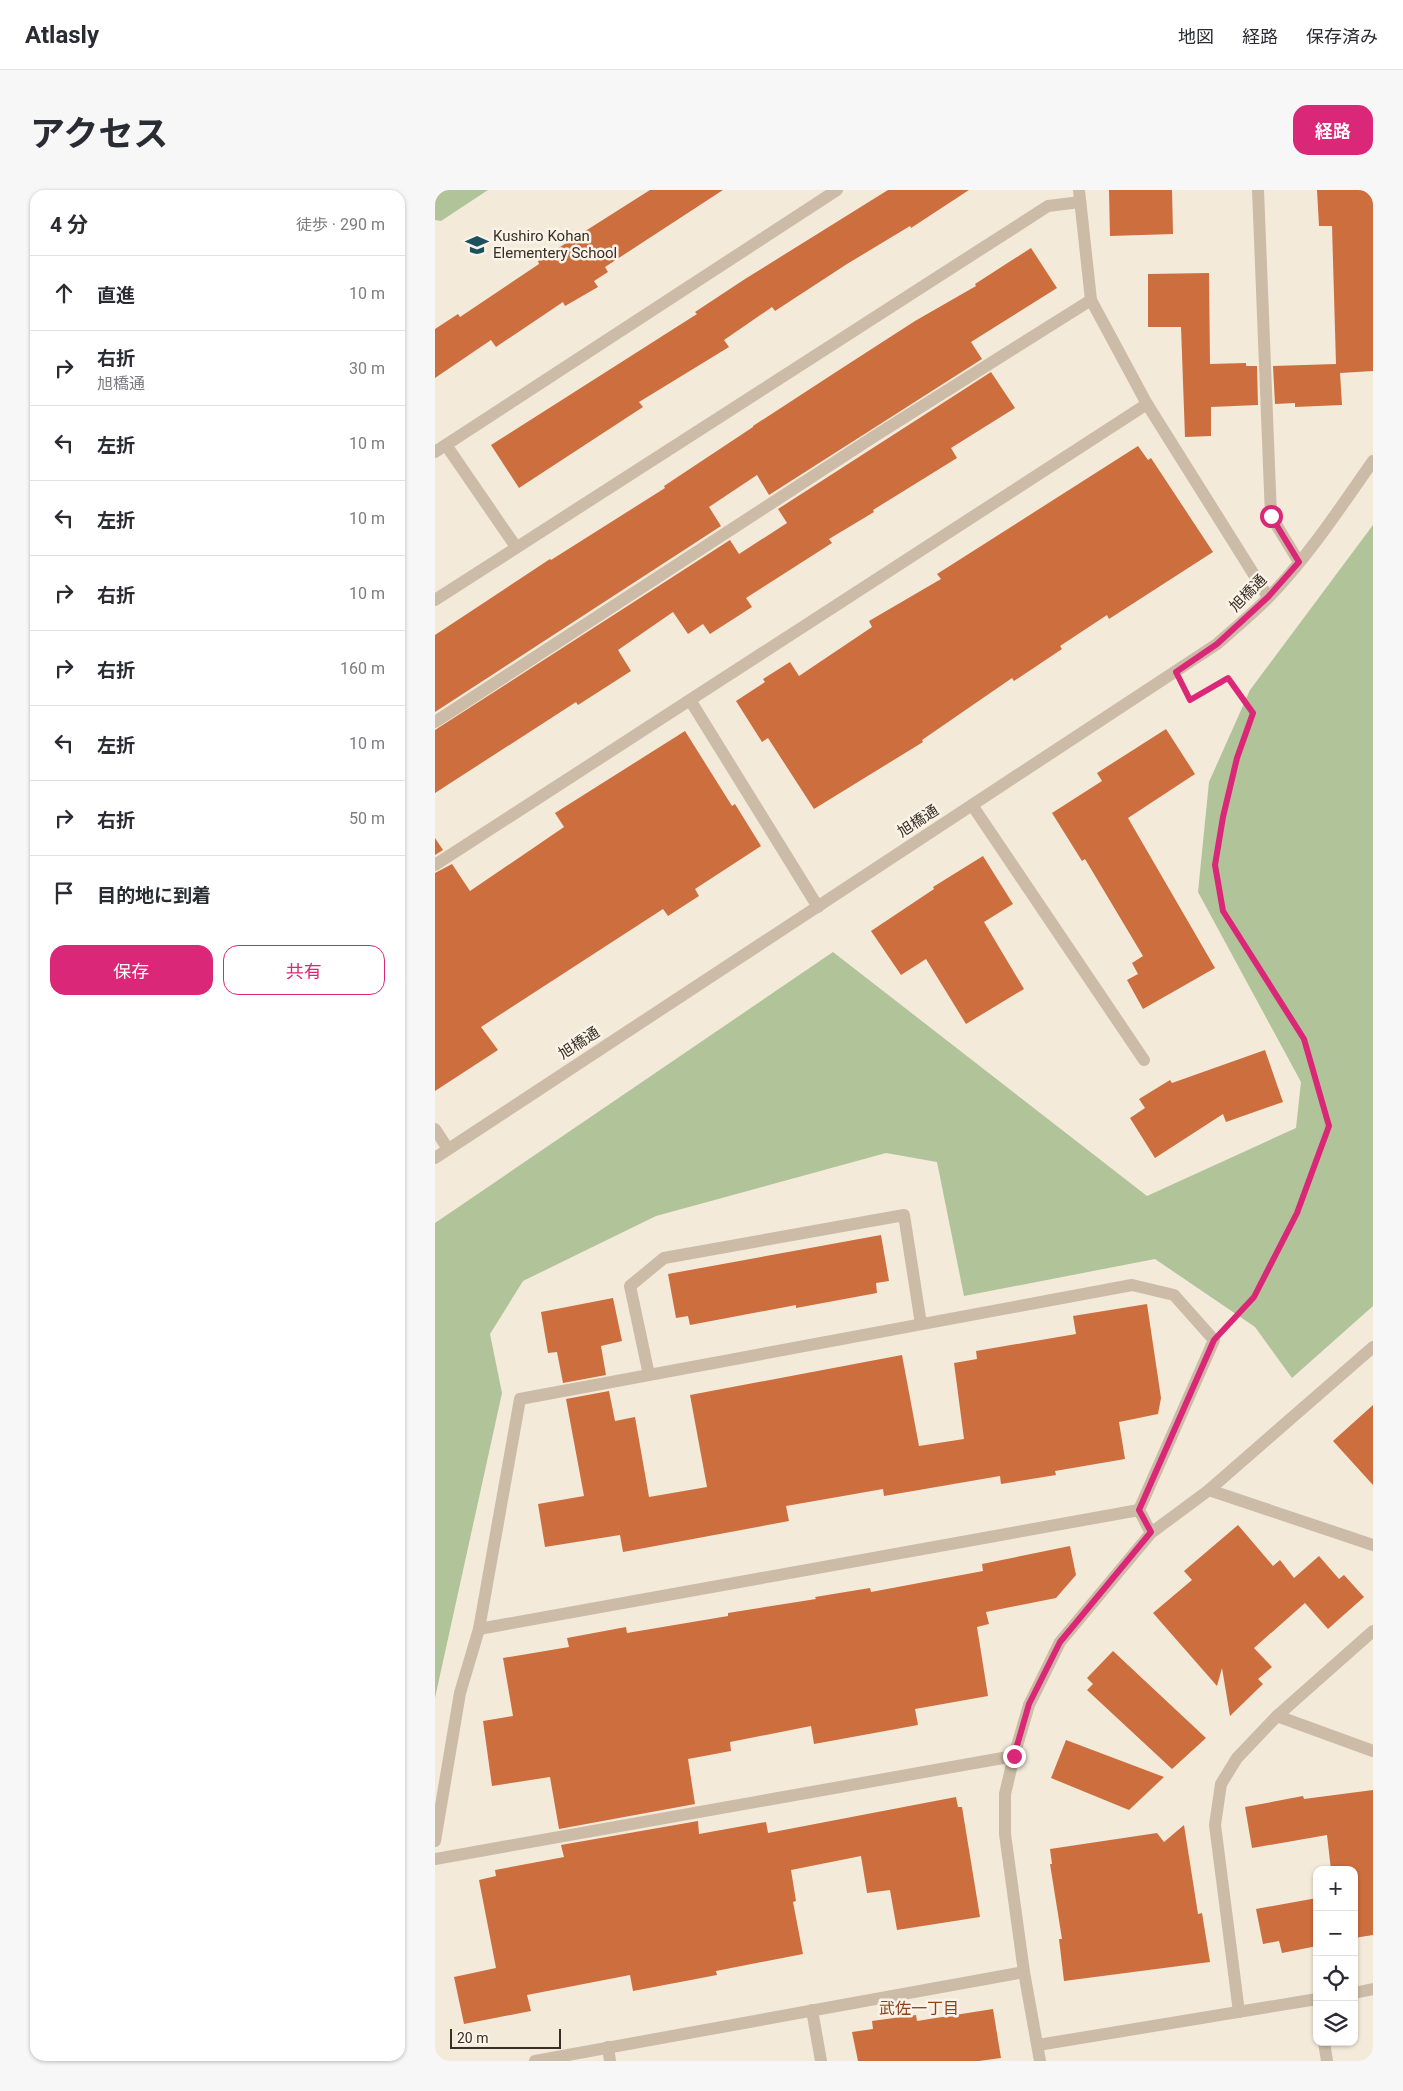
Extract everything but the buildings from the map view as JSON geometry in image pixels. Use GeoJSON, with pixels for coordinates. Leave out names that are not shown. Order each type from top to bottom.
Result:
{"type":"FeatureCollection","features":[{"type":"Feature","properties":{"kind":"street"},"geometry":{"type":"LineString","coordinates":[[435,452],[837,190]]}},
{"type":"Feature","properties":{"kind":"street"},"geometry":{"type":"LineString","coordinates":[[1258,190],[1271,516],[1299,562]]}},
{"type":"Feature","properties":{"kind":"street"},"geometry":{"type":"LineString","coordinates":[[435,600],[1048,206],[1079,196],[1091,300],[1147,404],[1268,597]]}},
{"type":"Feature","properties":{"kind":"street"},"geometry":{"type":"LineString","coordinates":[[435,722],[878,434],[1091,300]]}},
{"type":"Feature","properties":{"kind":"street"},"geometry":{"type":"LineString","coordinates":[[435,865],[1147,404]]}},
{"type":"Feature","properties":{"kind":"street"},"geometry":{"type":"LineString","coordinates":[[446,444],[516,547]]}},
{"type":"Feature","properties":{"kind":"street","name":"旭橋通"},"geometry":{"type":"LineString","coordinates":[[435,1158],[1217,644],[1268,597],[1299,562],[1324,531],[1373,461]]}},
{"type":"Feature","properties":{"kind":"street"},"geometry":{"type":"LineString","coordinates":[[690,700],[818,907]]}},
{"type":"Feature","properties":{"kind":"street"},"geometry":{"type":"LineString","coordinates":[[972,805],[1144,1060]]}},
{"type":"Feature","properties":{"kind":"street"},"geometry":{"type":"LineString","coordinates":[[435,1129],[448,1149]]}},
{"type":"Feature","properties":{"kind":"street"},"geometry":{"type":"LineString","coordinates":[[649,1375],[630,1286],[664,1258],[904,1215],[921,1324]]}},
{"type":"Feature","properties":{"kind":"street"},"geometry":{"type":"LineString","coordinates":[[435,1841],[460,1693],[479,1629],[520,1399],[1132,1285],[1174,1295],[1214,1340],[1139,1510]]}},
{"type":"Feature","properties":{"kind":"street"},"geometry":{"type":"LineString","coordinates":[[1040,2061],[1005,1834],[1005,1794],[1029,1704],[1060,1642],[1151,1532],[1209,1490],[1373,1347]]}},
{"type":"Feature","properties":{"kind":"street"},"geometry":{"type":"LineString","coordinates":[[1209,1490],[1373,1545]]}},
{"type":"Feature","properties":{"kind":"street"},"geometry":{"type":"LineString","coordinates":[[1139,1510],[1151,1532]]}},
{"type":"Feature","properties":{"kind":"street"},"geometry":{"type":"LineString","coordinates":[[479,1629],[1139,1510]]}},
{"type":"Feature","properties":{"kind":"street"},"geometry":{"type":"LineString","coordinates":[[1239,2012],[1215,1825],[1221,1784],[1237,1758],[1277,1716],[1373,1631]]}},
{"type":"Feature","properties":{"kind":"street"},"geometry":{"type":"LineString","coordinates":[[1277,1716],[1373,1751]]}},
{"type":"Feature","properties":{"kind":"street"},"geometry":{"type":"LineString","coordinates":[[435,1859],[1014,1756]]}},
{"type":"Feature","properties":{"kind":"street"},"geometry":{"type":"LineString","coordinates":[[535,2061],[1025,1972]]}},
{"type":"Feature","properties":{"kind":"street"},"geometry":{"type":"LineString","coordinates":[[1358,1992],[1373,1990]]}},
{"type":"Feature","properties":{"kind":"street"},"geometry":{"type":"LineString","coordinates":[[1038,2045],[1313,2001]]}},
{"type":"Feature","properties":{"kind":"street"},"geometry":{"type":"LineString","coordinates":[[812,2010],[821,2061]]}},
{"type":"Feature","properties":{"kind":"street"},"geometry":{"type":"LineString","coordinates":[[1325,2046],[1327,2061]]}},
{"type":"Feature","properties":{"kind":"street"},"geometry":{"type":"LineString","coordinates":[[608,2047],[610,2061]]}},
{"type":"Feature","properties":{"kind":"path"},"geometry":{"type":"LineString","coordinates":[[1176,672],[1190,700],[1228,678],[1253,713],[1237,758],[1223,817],[1215,865],[1223,911],[1304,1039],[1329,1126],[1297,1213],[1254,1297],[1214,1340]]}},
{"type":"Feature","properties":{"kind":"green space"},"geometry":{"type":"Polygon","coordinates":[[[435,190],[488,190],[441,221],[435,220],[435,190]]]}},
{"type":"Feature","properties":{"kind":"green space"},"geometry":{"type":"Polygon","coordinates":[[[1373,525],[1373,1306],[1292,1378],[1255,1327],[1155,1259],[964,1296],[937,1162],[886,1153],[656,1216],[523,1281],[490,1334],[502,1393],[435,1698],[435,1223],[833,952],[1147,1196],[1296,1128],[1301,1082],[1198,892],[1209,782],[1250,690],[1373,525]]]}},
{"type":"Feature","properties":{"kind":"place","name":"Kushiro Kohan Elementery School"},"geometry":{"type":"Point","coordinates":[477,245]}},
{"type":"Feature","properties":{"kind":"district","name":"武佐一丁目"},"geometry":{"type":"Point","coordinates":[919,2008]}},
{"type":"Feature","properties":{"kind":"route"},"geometry":{"type":"LineString","coordinates":[[1014,1756],[1029,1704],[1060,1642],[1151,1532],[1139,1510],[1214,1340],[1254,1297],[1297,1213],[1329,1126],[1304,1039],[1223,911],[1215,865],[1223,817],[1237,758],[1253,713],[1228,678],[1190,700],[1176,672],[1217,644],[1268,597],[1299,562],[1271,516]]}}]}
